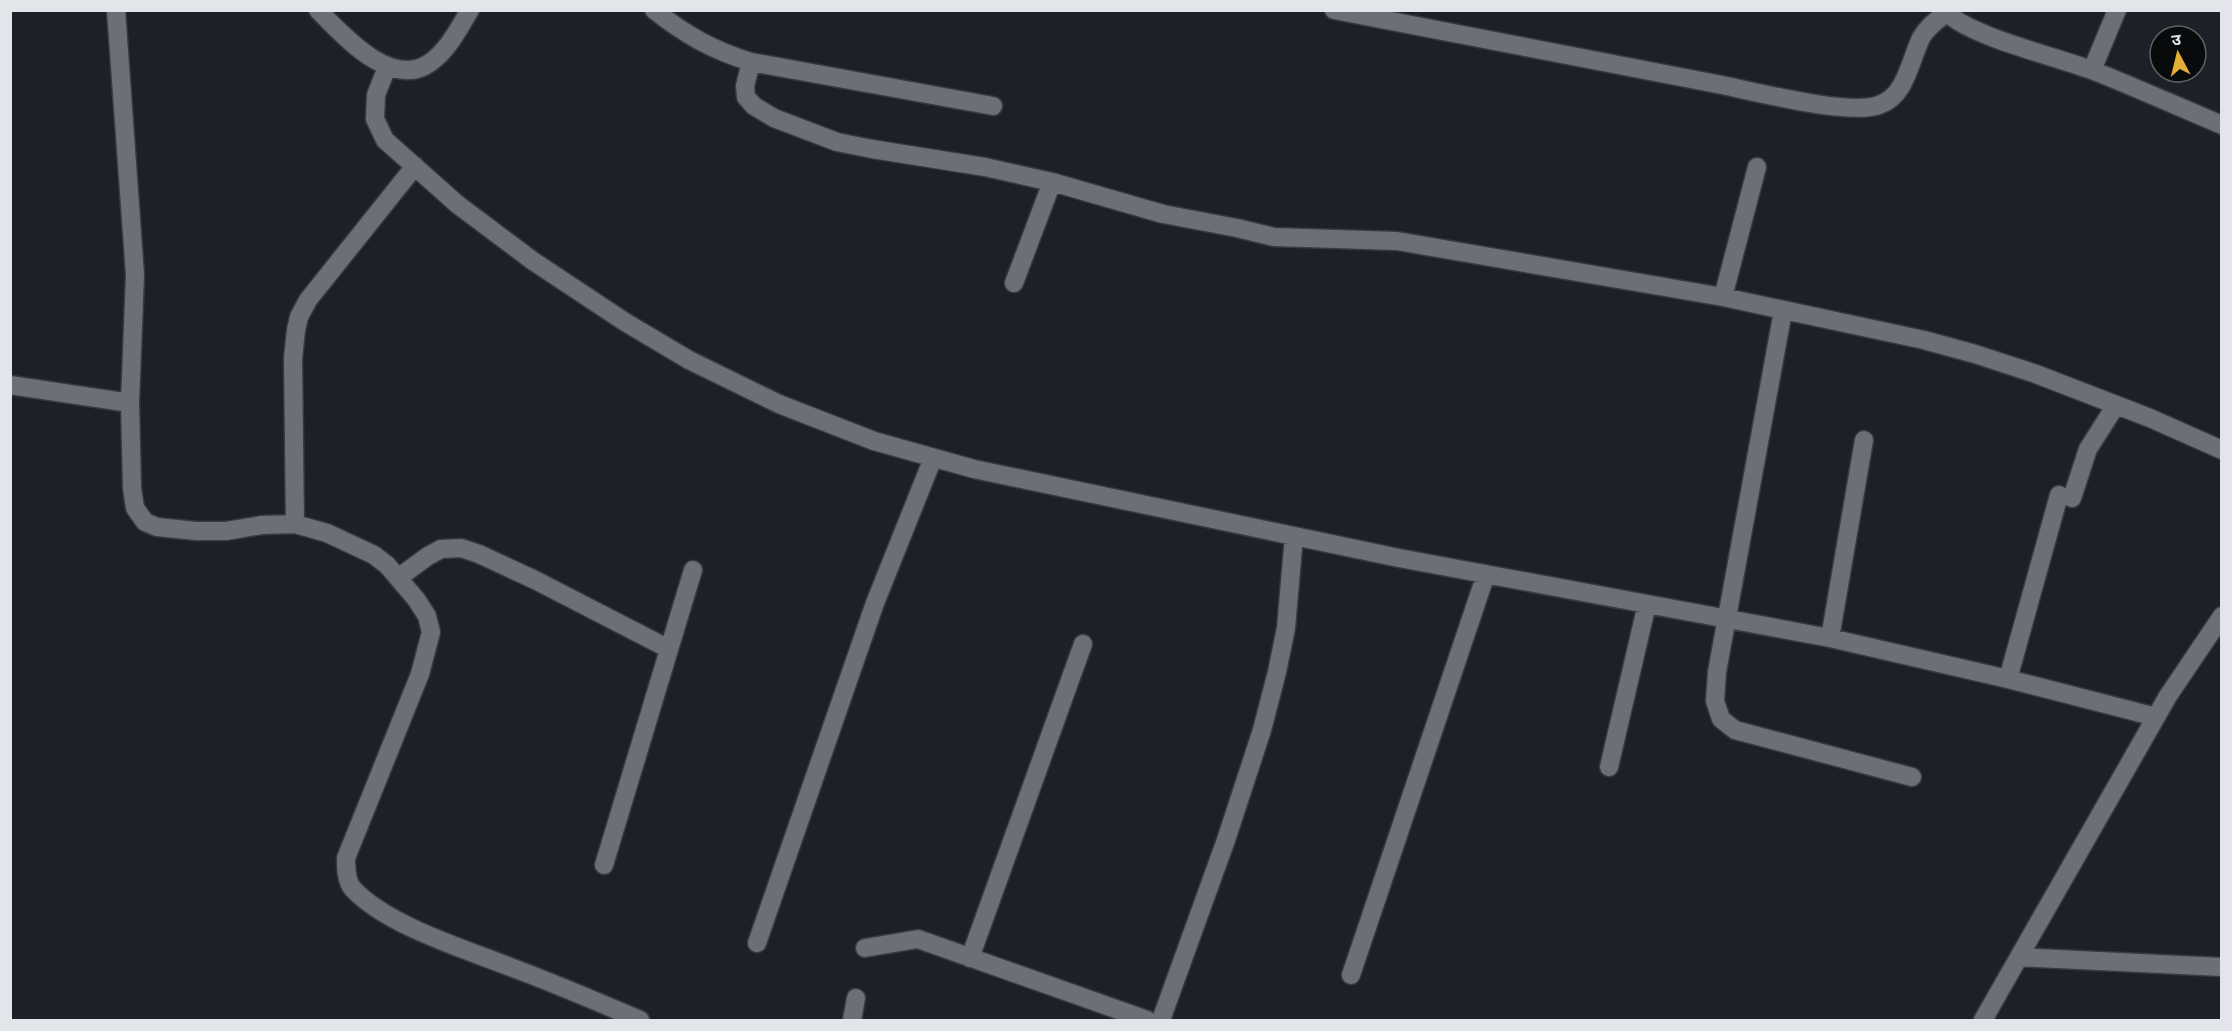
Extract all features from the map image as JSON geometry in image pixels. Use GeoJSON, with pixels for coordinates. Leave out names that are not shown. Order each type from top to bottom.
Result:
{"type":"FeatureCollection","features":[{"type":"Feature","properties":{"kind":"street"},"geometry":{"type":"LineString","coordinates":[[116,10],[135,275],[130,403],[132,488],[135,508],[145,522],[157,527],[196,531],[226,531],[262,525],[294,524],[327,533],[374,555],[387,565],[416,599],[427,616],[430,632],[420,674],[346,858],[346,873],[351,887],[367,901],[425,934],[575,992],[640,1020]]}},
{"type":"Feature","properties":{"kind":"street"},"geometry":{"type":"LineString","coordinates":[[318,10],[365,54],[387,67],[409,71],[430,63],[453,38],[470,10]]}},
{"type":"Feature","properties":{"kind":"street"},"geometry":{"type":"LineString","coordinates":[[654,10],[699,42],[724,54],[751,62],[993,105]]}},
{"type":"Feature","properties":{"kind":"street"},"geometry":{"type":"LineString","coordinates":[[1334,10],[1773,95],[1860,109],[1878,106],[1891,100],[1900,88],[1922,38],[1930,26],[1946,12],[1959,23],[1982,33],[2092,70],[2222,125]]}},
{"type":"Feature","properties":{"kind":"street"},"geometry":{"type":"LineString","coordinates":[[2092,70],[2117,10]]}},
{"type":"Feature","properties":{"kind":"street"},"geometry":{"type":"LineString","coordinates":[[751,62],[745,86],[746,97],[754,106],[774,118],[810,133],[872,150],[985,167],[1052,182],[1163,214],[1274,237],[1397,242],[1723,297],[1924,340],[2036,374],[2222,450]]}},
{"type":"Feature","properties":{"kind":"street"},"geometry":{"type":"LineString","coordinates":[[387,67],[376,95],[375,119],[385,140],[457,204],[533,261],[625,322],[689,360],[779,404],[874,441],[974,469],[1294,536],[1830,638],[2008,679],[2156,717]]}},
{"type":"Feature","properties":{"kind":"street"},"geometry":{"type":"LineString","coordinates":[[294,524],[293,358],[299,317],[308,300],[415,166]]}},
{"type":"Feature","properties":{"kind":"street"},"geometry":{"type":"LineString","coordinates":[[1723,297],[1757,167]]}},
{"type":"Feature","properties":{"kind":"street"},"geometry":{"type":"LineString","coordinates":[[1014,284],[1052,182]]}},
{"type":"Feature","properties":{"kind":"street"},"geometry":{"type":"LineString","coordinates":[[1783,311],[1726,619],[1715,701],[1720,719],[1735,730],[1912,777]]}},
{"type":"Feature","properties":{"kind":"street"},"geometry":{"type":"LineString","coordinates":[[10,385],[130,403]]}},
{"type":"Feature","properties":{"kind":"street"},"geometry":{"type":"LineString","coordinates":[[2008,679],[2066,497],[2088,449],[2116,405]]}},
{"type":"Feature","properties":{"kind":"street"},"geometry":{"type":"LineString","coordinates":[[1830,638],[1864,440]]}},
{"type":"Feature","properties":{"kind":"street"},"geometry":{"type":"LineString","coordinates":[[757,944],[875,603],[933,458]]}},
{"type":"Feature","properties":{"kind":"street"},"geometry":{"type":"LineString","coordinates":[[1161,1020],[1262,730],[1286,628],[1294,536]]}},
{"type":"Feature","properties":{"kind":"street"},"geometry":{"type":"LineString","coordinates":[[398,578],[441,549],[460,548],[479,554],[536,580],[669,649]]}},
{"type":"Feature","properties":{"kind":"street"},"geometry":{"type":"LineString","coordinates":[[604,865],[693,570]]}},
{"type":"Feature","properties":{"kind":"street"},"geometry":{"type":"LineString","coordinates":[[1351,975],[1486,574]]}},
{"type":"Feature","properties":{"kind":"street"},"geometry":{"type":"LineString","coordinates":[[1609,767],[1647,604]]}},
{"type":"Feature","properties":{"kind":"street"},"geometry":{"type":"LineString","coordinates":[[1983,1020],[2156,717],[2214,641],[2222,616]]}},
{"type":"Feature","properties":{"kind":"street"},"geometry":{"type":"LineString","coordinates":[[970,958],[1083,644]]}},
{"type":"Feature","properties":{"kind":"street"},"geometry":{"type":"LineString","coordinates":[[865,948],[918,939],[1147,1020]]}},
{"type":"Feature","properties":{"kind":"street"},"geometry":{"type":"LineString","coordinates":[[2019,957],[2222,967]]}},
{"type":"Feature","properties":{"kind":"street"},"geometry":{"type":"LineString","coordinates":[[852,1020],[856,998]]}}]}
